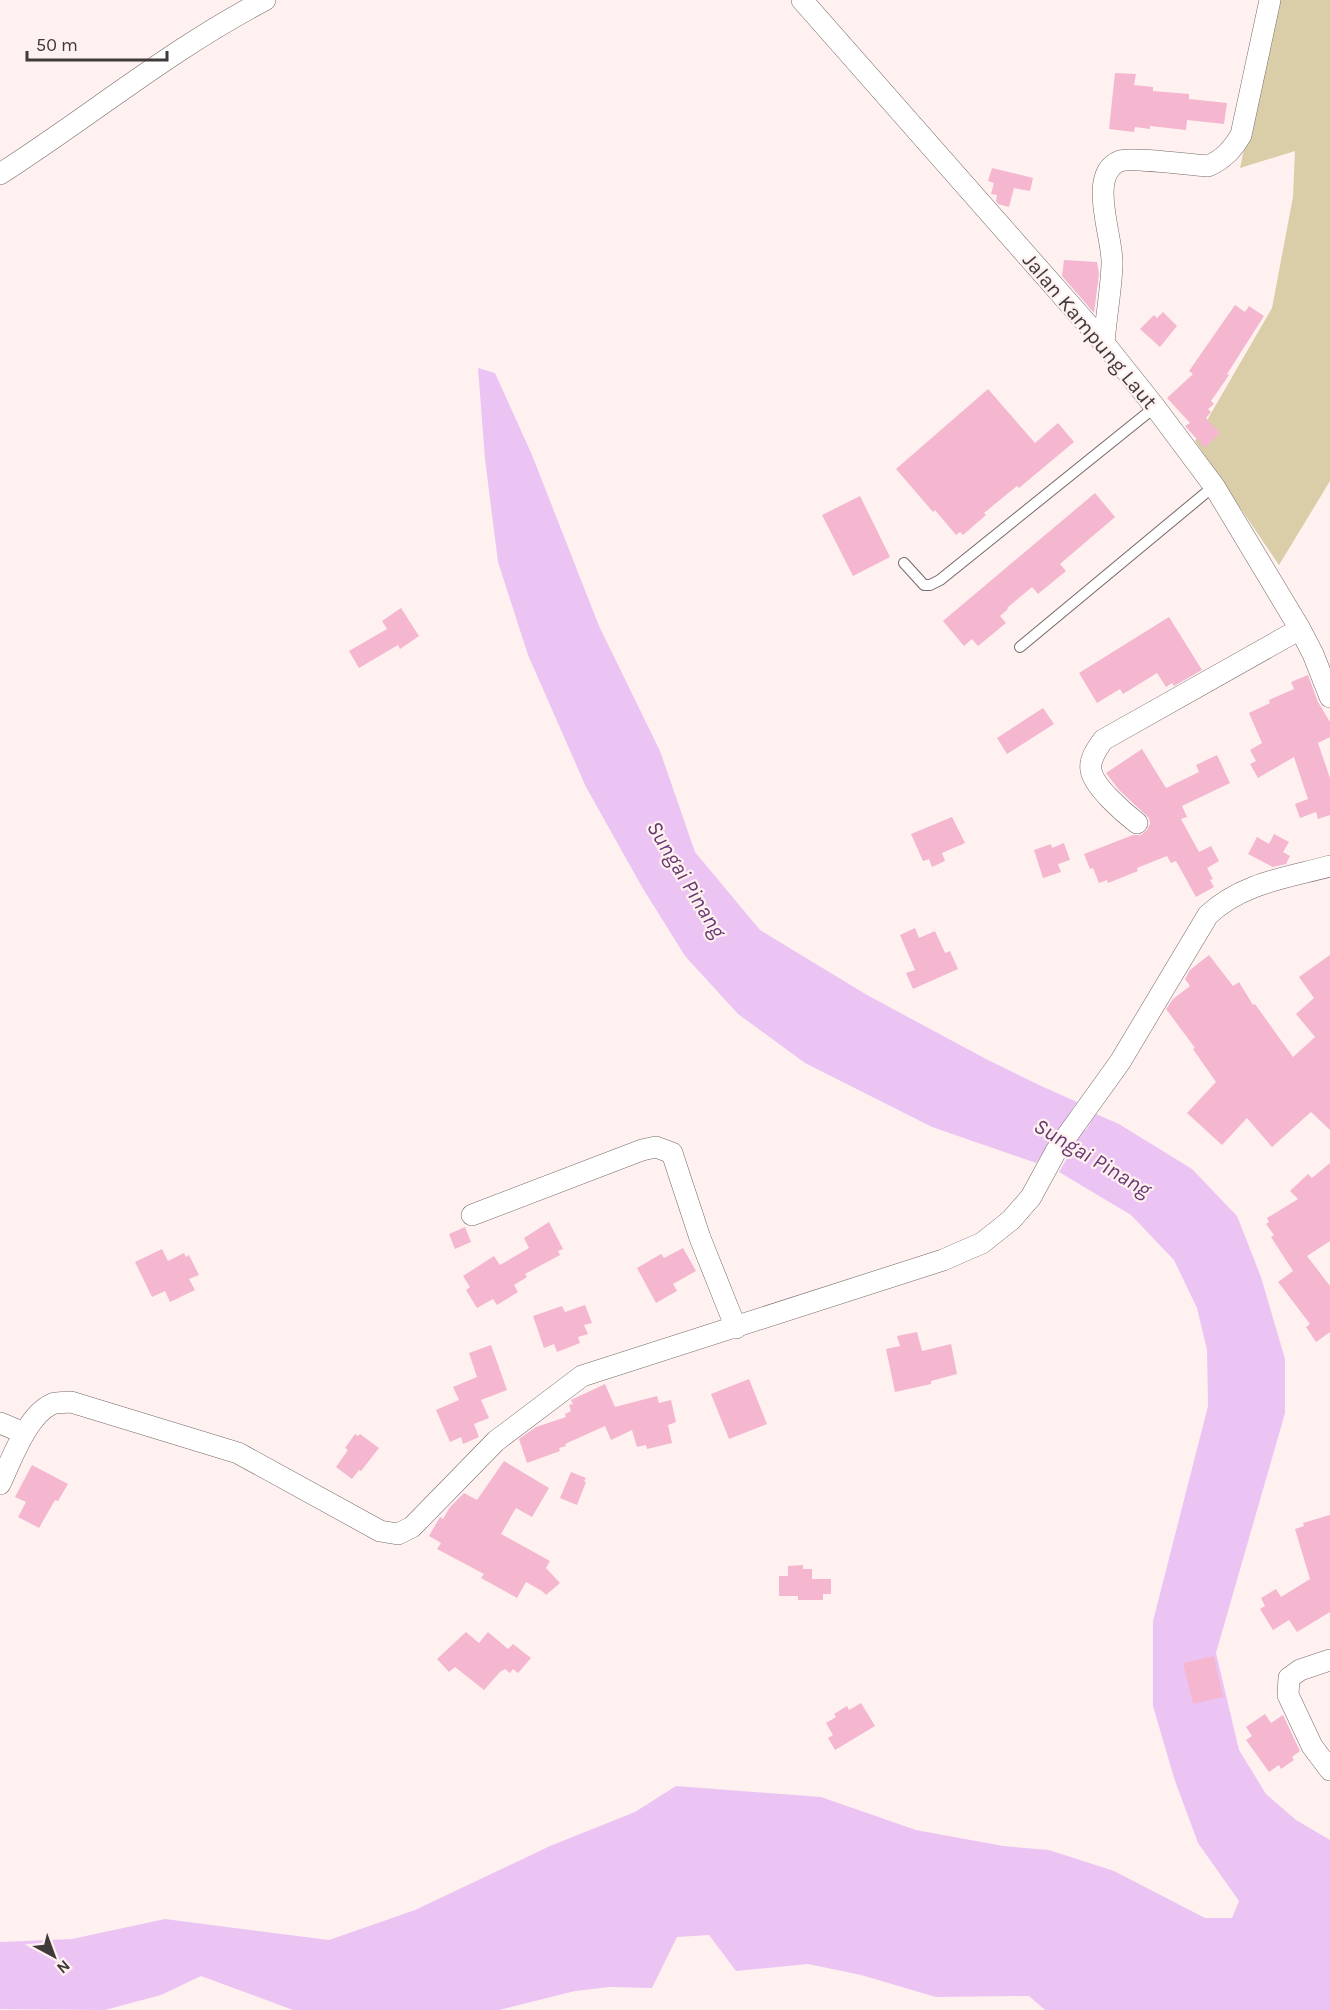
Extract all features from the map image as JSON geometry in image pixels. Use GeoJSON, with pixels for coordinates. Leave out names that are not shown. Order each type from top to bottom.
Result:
{"type":"FeatureCollection","features":[{"type":"Feature","properties":{"kind":"street"},"geometry":{"type":"LineString","coordinates":[[0,174],[160,63],[237,14],[265,0]]}},
{"type":"Feature","properties":{"kind":"street","name":"Jalan Kampung Laut"},"geometry":{"type":"LineString","coordinates":[[802,0],[1104,344],[1155,407],[1214,486],[1300,629],[1313,654],[1330,697]]}},
{"type":"Feature","properties":{"kind":"street"},"geometry":{"type":"LineString","coordinates":[[1104,344],[1113,262],[1102,193],[1109,168],[1121,160],[1208,166],[1220,161],[1232,150],[1241,135],[1270,0]]}},
{"type":"Feature","properties":{"kind":"street"},"geometry":{"type":"LineString","coordinates":[[1137,823],[1112,803],[1091,771],[1093,756],[1103,740],[1300,629]]}},
{"type":"Feature","properties":{"kind":"street"},"geometry":{"type":"LineString","coordinates":[[0,1484],[24,1433],[40,1413],[52,1404],[71,1402],[238,1453],[380,1531],[398,1534],[412,1527],[496,1441],[582,1376],[943,1260],[982,1243],[1011,1220],[1030,1197],[1056,1151],[1120,1062],[1208,915],[1222,902],[1246,888],[1330,866]]}},
{"type":"Feature","properties":{"kind":"street"},"geometry":{"type":"LineString","coordinates":[[472,1215],[642,1150],[656,1147],[672,1154],[700,1238],[736,1328]]}},
{"type":"Feature","properties":{"kind":"street"},"geometry":{"type":"LineString","coordinates":[[0,1423],[24,1433]]}},
{"type":"Feature","properties":{"kind":"street"},"geometry":{"type":"LineString","coordinates":[[1330,1660],[1300,1670],[1289,1678],[1288,1695],[1312,1746],[1330,1770]]}},
{"type":"Feature","properties":{"kind":"lane"},"geometry":{"type":"LineString","coordinates":[[904,563],[924,585],[940,580],[1155,407]]}},
{"type":"Feature","properties":{"kind":"lane"},"geometry":{"type":"LineString","coordinates":[[1020,647],[1214,486]]}},
{"type":"Feature","properties":{"kind":"shaded area"},"geometry":{"type":"Polygon","coordinates":[[[1276,0],[1330,0],[1330,481],[1279,565],[1195,441],[1272,308],[1293,197],[1295,151],[1240,168],[1276,0]]]}},
{"type":"Feature","properties":{"kind":"water","name":"Sungai Pinang"},"geometry":{"type":"Polygon","coordinates":[[[478,368],[495,373],[532,455],[599,626],[660,751],[695,852],[760,930],[867,995],[986,1059],[1077,1102],[1066,1118],[1086,1130],[1096,1114],[1119,1124],[1192,1169],[1237,1216],[1261,1277],[1285,1359],[1285,1413],[1216,1653],[1239,1750],[1266,1794],[1296,1820],[1330,1840],[1330,2010],[1045,2010],[1029,1996],[936,1997],[861,1975],[808,1964],[736,1971],[709,1935],[677,1937],[652,1988],[610,1987],[575,1991],[499,2010],[293,2010],[201,1976],[161,1995],[105,2010],[0,2009],[0,1942],[72,1939],[165,1919],[329,1940],[415,1910],[550,1846],[635,1812],[676,1786],[821,1797],[916,1830],[1003,1846],[1049,1850],[1114,1871],[1205,1918],[1232,1918],[1239,1901],[1198,1843],[1174,1778],[1153,1706],[1153,1621],[1208,1406],[1207,1350],[1197,1308],[1174,1260],[1131,1215],[1059,1172],[1076,1143],[1058,1132],[1036,1163],[932,1127],[805,1063],[738,1014],[685,956],[642,887],[586,787],[528,655],[498,562],[485,459],[478,368]]]}},
{"type":"Feature","properties":{"kind":"building"},"geometry":{"type":"Polygon","coordinates":[[[1115,73],[1136,74],[1134,85],[1153,87],[1153,91],[1189,94],[1189,99],[1227,103],[1224,124],[1187,120],[1186,130],[1150,126],[1150,129],[1135,127],[1134,132],[1109,129],[1115,73]]]}},
{"type":"Feature","properties":{"kind":"building"},"geometry":{"type":"Polygon","coordinates":[[[992,168],[1033,178],[1030,191],[1014,188],[1009,207],[998,204],[997,195],[991,194],[994,183],[988,181],[992,168]]]}},
{"type":"Feature","properties":{"kind":"building"},"geometry":{"type":"Polygon","coordinates":[[[1064,260],[1097,262],[1099,274],[1094,313],[1062,276],[1064,260]]]}},
{"type":"Feature","properties":{"kind":"building"},"geometry":{"type":"Polygon","coordinates":[[[1235,305],[1245,312],[1249,306],[1264,316],[1211,401],[1214,404],[1208,409],[1211,412],[1206,418],[1220,433],[1205,448],[1185,426],[1190,423],[1167,398],[1193,374],[1189,371],[1235,305]]]}},
{"type":"Feature","properties":{"kind":"building"},"geometry":{"type":"Polygon","coordinates":[[[1163,312],[1177,326],[1160,347],[1140,329],[1154,315],[1157,318],[1163,312]]]}},
{"type":"Feature","properties":{"kind":"building"},"geometry":{"type":"Polygon","coordinates":[[[988,389],[1035,443],[1058,423],[1074,442],[1019,488],[1017,486],[984,513],[986,515],[963,535],[960,532],[956,535],[896,469],[988,389]]]}},
{"type":"Feature","properties":{"kind":"building"},"geometry":{"type":"Polygon","coordinates":[[[1095,493],[1115,517],[1060,564],[1066,571],[1038,594],[1032,587],[1007,608],[1000,616],[1006,623],[978,646],[972,639],[964,646],[943,621],[1095,493]]]}},
{"type":"Feature","properties":{"kind":"building"},"geometry":{"type":"Polygon","coordinates":[[[860,496],[890,557],[853,576],[822,515],[860,496]]]}},
{"type":"Feature","properties":{"kind":"building"},"geometry":{"type":"Polygon","coordinates":[[[401,608],[419,636],[400,649],[398,645],[359,668],[349,651],[387,629],[382,621],[401,608]]]}},
{"type":"Feature","properties":{"kind":"building"},"geometry":{"type":"Polygon","coordinates":[[[1169,617],[1202,670],[1174,686],[1172,683],[1166,687],[1157,673],[1123,694],[1120,689],[1097,703],[1079,673],[1169,617]]]}},
{"type":"Feature","properties":{"kind":"building"},"geometry":{"type":"Polygon","coordinates":[[[1308,675],[1318,702],[1330,722],[1330,737],[1318,743],[1330,778],[1330,815],[1318,819],[1316,812],[1300,818],[1295,804],[1308,799],[1294,757],[1258,778],[1250,764],[1256,761],[1250,750],[1262,743],[1249,713],[1270,703],[1269,700],[1294,689],[1291,682],[1308,675]]]}},
{"type":"Feature","properties":{"kind":"building"},"geometry":{"type":"Polygon","coordinates":[[[1043,708],[1054,724],[1007,754],[997,738],[1043,708]]]}},
{"type":"Feature","properties":{"kind":"building"},"geometry":{"type":"Polygon","coordinates":[[[1142,749],[1166,788],[1199,772],[1196,765],[1217,755],[1230,783],[1182,806],[1187,817],[1181,819],[1199,852],[1211,846],[1219,861],[1207,868],[1213,879],[1210,880],[1214,887],[1196,897],[1176,861],[1171,863],[1167,856],[1108,883],[1107,880],[1099,883],[1084,854],[1133,835],[1141,835],[1147,830],[1150,824],[1149,818],[1119,790],[1106,773],[1142,749]]]}},
{"type":"Feature","properties":{"kind":"building"},"geometry":{"type":"Polygon","coordinates":[[[952,817],[965,843],[942,853],[945,861],[932,867],[929,859],[923,861],[911,834],[952,817]]]}},
{"type":"Feature","properties":{"kind":"building"},"geometry":{"type":"Polygon","coordinates":[[[1274,834],[1289,842],[1283,852],[1290,856],[1286,864],[1273,867],[1248,854],[1257,837],[1269,844],[1274,834]]]}},
{"type":"Feature","properties":{"kind":"building"},"geometry":{"type":"Polygon","coordinates":[[[1064,843],[1070,860],[1058,864],[1061,872],[1043,878],[1034,850],[1051,844],[1052,848],[1064,843]]]}},
{"type":"Feature","properties":{"kind":"building"},"geometry":{"type":"Polygon","coordinates":[[[915,928],[919,938],[935,931],[945,953],[950,951],[958,969],[913,989],[906,973],[915,970],[900,935],[915,928]]]}},
{"type":"Feature","properties":{"kind":"building"},"geometry":{"type":"Polygon","coordinates":[[[1209,955],[1233,986],[1239,982],[1253,1005],[1255,1004],[1293,1057],[1315,1037],[1296,1014],[1314,998],[1299,977],[1330,955],[1330,1130],[1311,1112],[1272,1147],[1247,1118],[1222,1145],[1187,1113],[1216,1082],[1193,1049],[1195,1048],[1166,1009],[1173,999],[1190,986],[1185,979],[1190,970],[1209,955]]]}},
{"type":"Feature","properties":{"kind":"building"},"geometry":{"type":"Polygon","coordinates":[[[1330,1163],[1330,1241],[1307,1256],[1330,1286],[1330,1332],[1316,1342],[1306,1327],[1310,1324],[1278,1282],[1293,1271],[1271,1237],[1274,1235],[1266,1224],[1269,1222],[1267,1218],[1298,1199],[1290,1191],[1308,1174],[1312,1178],[1330,1163]]]}},
{"type":"Feature","properties":{"kind":"building"},"geometry":{"type":"Polygon","coordinates":[[[549,1222],[563,1249],[558,1251],[560,1255],[525,1274],[527,1277],[514,1285],[518,1292],[497,1305],[493,1299],[477,1308],[466,1290],[470,1287],[463,1276],[494,1256],[500,1265],[529,1248],[524,1238],[549,1222]]]}},
{"type":"Feature","properties":{"kind":"building"},"geometry":{"type":"Polygon","coordinates":[[[465,1227],[471,1242],[455,1249],[449,1234],[465,1227]]]}},
{"type":"Feature","properties":{"kind":"building"},"geometry":{"type":"Polygon","coordinates":[[[683,1248],[696,1271],[673,1284],[677,1291],[656,1303],[637,1268],[661,1254],[664,1258],[683,1248]]]}},
{"type":"Feature","properties":{"kind":"building"},"geometry":{"type":"Polygon","coordinates":[[[162,1249],[168,1261],[184,1253],[186,1257],[189,1255],[199,1275],[189,1279],[195,1290],[170,1302],[165,1291],[152,1297],[135,1262],[162,1249]]]}},
{"type":"Feature","properties":{"kind":"building"},"geometry":{"type":"Polygon","coordinates":[[[585,1305],[592,1323],[584,1325],[588,1334],[578,1337],[580,1343],[557,1352],[554,1344],[544,1348],[533,1316],[562,1306],[565,1312],[585,1305]]]}},
{"type":"Feature","properties":{"kind":"building"},"geometry":{"type":"Polygon","coordinates":[[[917,1332],[922,1351],[951,1344],[957,1374],[931,1381],[931,1384],[895,1392],[886,1349],[900,1346],[897,1336],[917,1332]]]}},
{"type":"Feature","properties":{"kind":"building"},"geometry":{"type":"Polygon","coordinates":[[[491,1345],[507,1390],[481,1400],[489,1418],[474,1424],[479,1437],[463,1444],[461,1437],[450,1442],[436,1410],[459,1400],[453,1387],[477,1377],[469,1353],[491,1345]]]}},
{"type":"Feature","properties":{"kind":"building"},"geometry":{"type":"Polygon","coordinates":[[[749,1379],[767,1424],[729,1439],[711,1394],[749,1379]]]}},
{"type":"Feature","properties":{"kind":"building"},"geometry":{"type":"Polygon","coordinates":[[[605,1384],[615,1407],[657,1396],[659,1403],[671,1400],[676,1422],[668,1425],[672,1443],[647,1449],[646,1445],[637,1447],[632,1430],[611,1440],[605,1426],[565,1444],[566,1446],[559,1448],[560,1451],[527,1463],[519,1439],[536,1427],[566,1417],[565,1414],[571,1411],[569,1405],[573,1404],[571,1400],[605,1384]]]}},
{"type":"Feature","properties":{"kind":"building"},"geometry":{"type":"Polygon","coordinates":[[[355,1434],[358,1436],[360,1434],[379,1448],[352,1479],[336,1467],[348,1450],[345,1448],[355,1434]]]}},
{"type":"Feature","properties":{"kind":"building"},"geometry":{"type":"Polygon","coordinates":[[[504,1461],[549,1488],[532,1517],[516,1508],[501,1534],[550,1561],[546,1568],[560,1583],[546,1595],[526,1582],[517,1598],[481,1578],[484,1574],[437,1549],[441,1543],[429,1536],[440,1517],[443,1519],[450,1507],[464,1493],[477,1500],[504,1461]]]}},
{"type":"Feature","properties":{"kind":"building"},"geometry":{"type":"Polygon","coordinates":[[[32,1465],[68,1484],[58,1501],[55,1500],[39,1528],[18,1517],[26,1502],[15,1497],[32,1465]]]}},
{"type":"Feature","properties":{"kind":"building"},"geometry":{"type":"Polygon","coordinates":[[[571,1472],[586,1478],[577,1505],[560,1498],[571,1472]]]}},
{"type":"Feature","properties":{"kind":"building"},"geometry":{"type":"Polygon","coordinates":[[[1330,1515],[1330,1612],[1297,1632],[1289,1620],[1273,1630],[1260,1609],[1265,1606],[1261,1598],[1276,1589],[1281,1597],[1310,1579],[1295,1529],[1304,1526],[1303,1523],[1330,1515]]]}},
{"type":"Feature","properties":{"kind":"building"},"geometry":{"type":"Polygon","coordinates":[[[803,1565],[803,1569],[812,1569],[812,1579],[831,1579],[831,1594],[823,1594],[823,1600],[798,1600],[798,1596],[779,1596],[779,1576],[788,1576],[788,1566],[803,1565]]]}},
{"type":"Feature","properties":{"kind":"building"},"geometry":{"type":"Polygon","coordinates":[[[466,1632],[479,1643],[488,1632],[508,1649],[513,1644],[531,1658],[518,1673],[513,1669],[510,1673],[505,1669],[500,1672],[484,1690],[455,1667],[449,1672],[437,1659],[466,1632]]]}},
{"type":"Feature","properties":{"kind":"building"},"geometry":{"type":"Polygon","coordinates":[[[1214,1656],[1223,1697],[1193,1704],[1183,1663],[1214,1656]]]}},
{"type":"Feature","properties":{"kind":"building"},"geometry":{"type":"Polygon","coordinates":[[[861,1703],[875,1726],[835,1750],[828,1738],[833,1735],[826,1723],[836,1717],[834,1714],[847,1706],[849,1710],[861,1703]]]}},
{"type":"Feature","properties":{"kind":"building"},"geometry":{"type":"Polygon","coordinates":[[[1265,1714],[1271,1723],[1283,1715],[1300,1751],[1292,1757],[1294,1760],[1281,1769],[1279,1765],[1269,1772],[1246,1740],[1252,1736],[1246,1727],[1265,1714]]]}}]}
